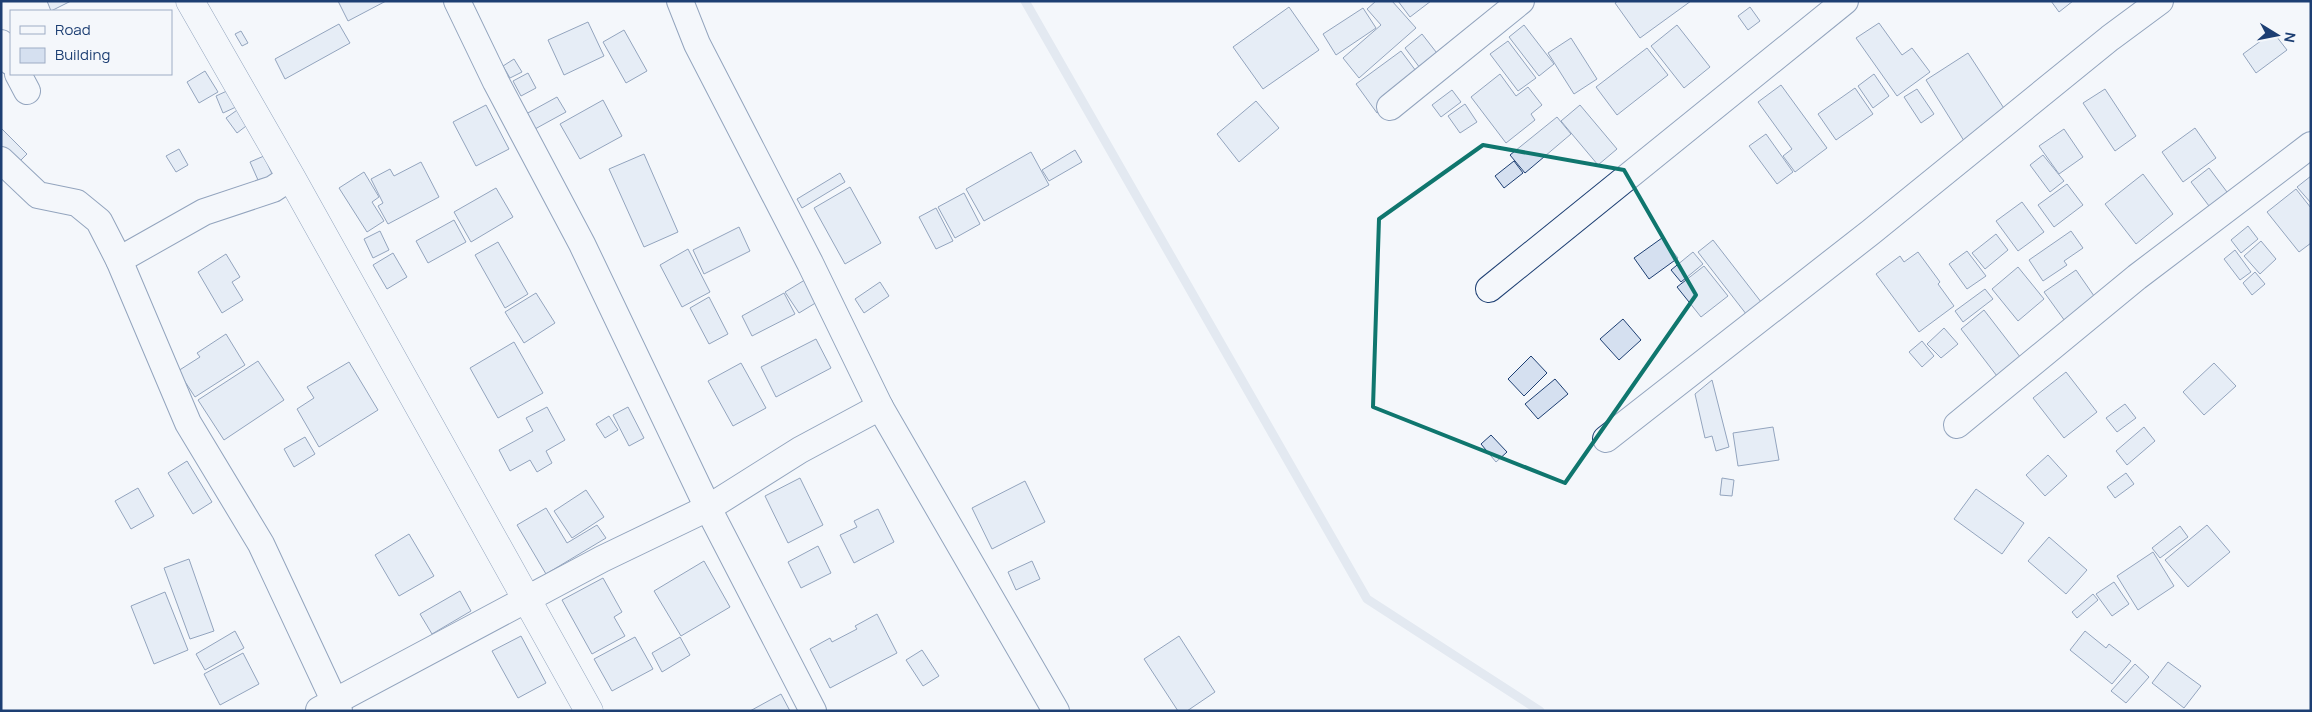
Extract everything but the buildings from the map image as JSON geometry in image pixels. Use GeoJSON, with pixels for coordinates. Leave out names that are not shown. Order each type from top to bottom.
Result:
{"type":"FeatureCollection","features":[{"type":"Feature","properties":{"kind":"street"},"geometry":{"type":"LineString","coordinates":[[190,1],[528,598],[589,711]]}},
{"type":"Feature","properties":{"kind":"street"},"geometry":{"type":"LineString","coordinates":[[457,1],[496,82],[582,244],[708,508],[813,711]]}},
{"type":"Feature","properties":{"kind":"street"},"geometry":{"type":"LineString","coordinates":[[680,1],[697,44],[880,407],[1056,711]]}},
{"type":"Feature","properties":{"kind":"street"},"geometry":{"type":"LineString","coordinates":[[1390,107],[1520,1]]}},
{"type":"Feature","properties":{"kind":"street"},"geometry":{"type":"LineString","coordinates":[[1489,289],[1845,1]]}},
{"type":"Feature","properties":{"kind":"street"},"geometry":{"type":"LineString","coordinates":[[1606,439],[1871,232],[2110,38],[2160,1]]}},
{"type":"Feature","properties":{"kind":"street"},"geometry":{"type":"LineString","coordinates":[[1,43],[10,60]]}},
{"type":"Feature","properties":{"kind":"street"},"geometry":{"type":"LineString","coordinates":[[1957,425],[2138,277],[2311,145]]}},
{"type":"Feature","properties":{"kind":"street"},"geometry":{"type":"LineString","coordinates":[[1,160],[38,195],[77,203],[99,221],[119,260],[188,423],[261,544],[331,708],[528,598],[602,559],[708,508],[800,450],[880,407]]}},
{"type":"Feature","properties":{"kind":"street"},"geometry":{"type":"LineString","coordinates":[[119,260],[204,212],[273,189],[291,177]]}},
{"type":"Feature","properties":{"kind":"highlighted area"},"geometry":{"type":"Polygon","coordinates":[[[1483,145],[1624,170],[1696,295],[1565,483],[1373,407],[1379,219],[1483,145]]]}},
{"type":"Feature","properties":{"kind":"waterway"},"geometry":{"type":"LineString","coordinates":[[1025,1],[1367,599],[1540,711]]}}]}
